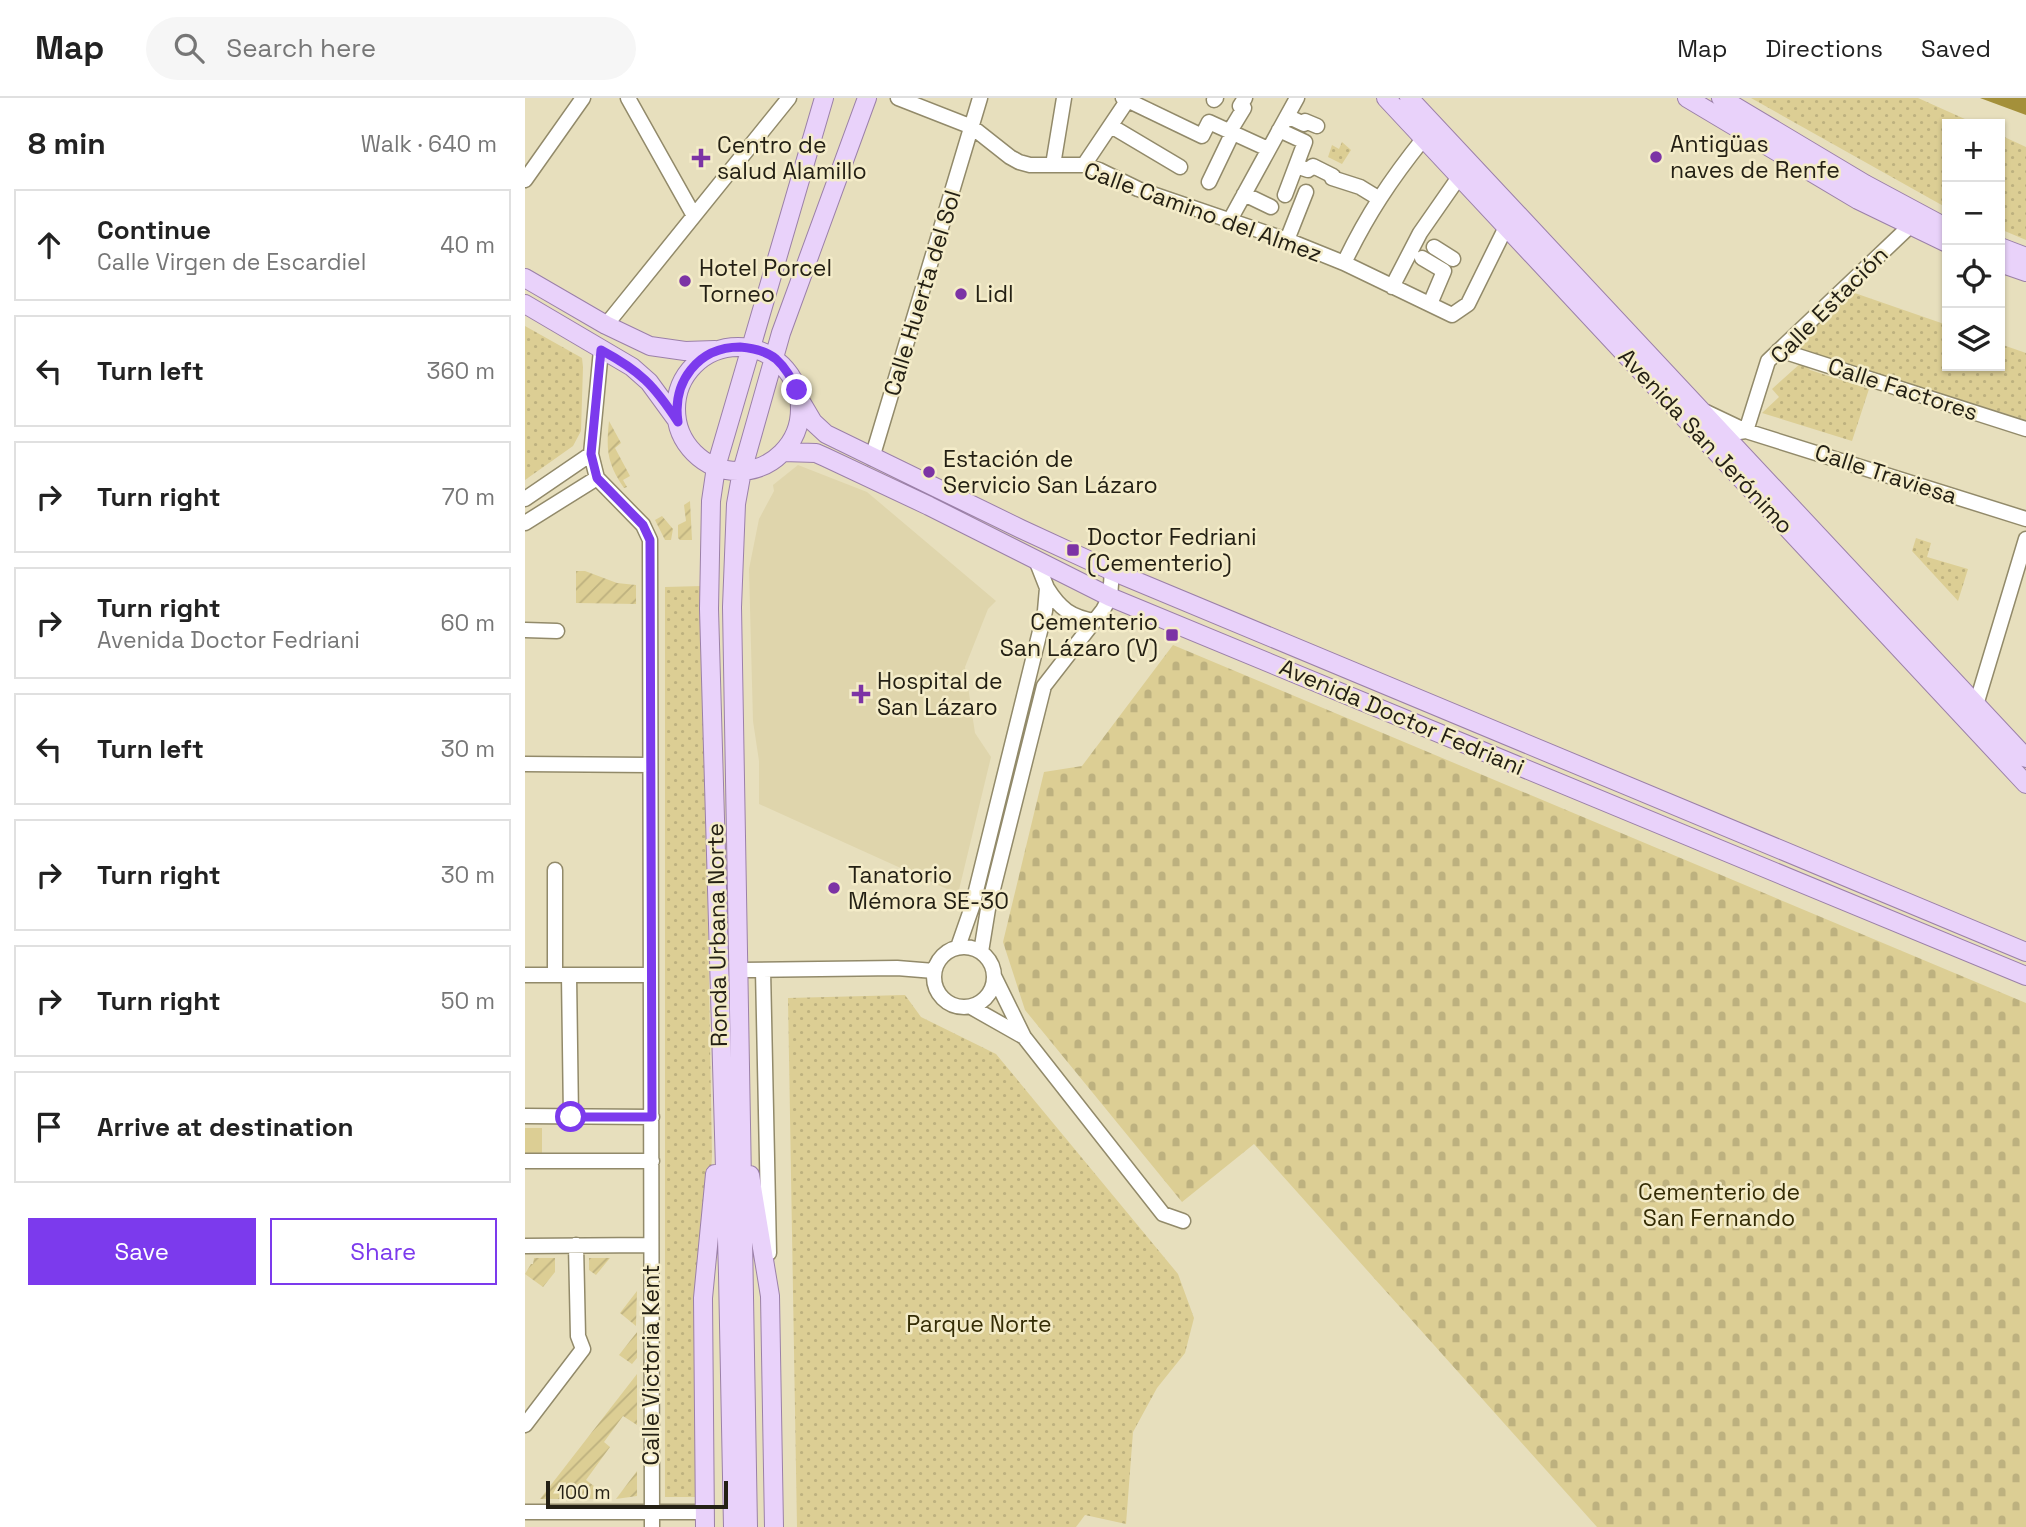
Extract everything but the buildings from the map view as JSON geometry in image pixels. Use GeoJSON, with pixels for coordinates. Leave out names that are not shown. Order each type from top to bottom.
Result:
{"type":"FeatureCollection","features":[{"type":"Feature","properties":{"kind":"main road","name":"Ronda Urbana Norte"},"geometry":{"type":"LineString","coordinates":[[733,1527],[709,609],[711,501],[716,467],[749,348],[824,98]]}},
{"type":"Feature","properties":{"kind":"main road","name":"Ronda Urbana Norte"},"geometry":{"type":"LineString","coordinates":[[748,1527],[732,607],[736,504],[742,471],[781,333],[867,98]]}},
{"type":"Feature","properties":{"kind":"main road","name":"Avenida San Jerónimo"},"geometry":{"type":"LineString","coordinates":[[1386,98],[2026,784]]}},
{"type":"Feature","properties":{"kind":"main road","name":"Avenida San Jerónimo"},"geometry":{"type":"LineString","coordinates":[[1409,98],[2026,758]]}},
{"type":"Feature","properties":{"kind":"main road"},"geometry":{"type":"LineString","coordinates":[[1687,98],[1858,200],[1942,241]]}},
{"type":"Feature","properties":{"kind":"main road"},"geometry":{"type":"LineString","coordinates":[[1721,98],[1865,184],[1942,225]]}},
{"type":"Feature","properties":{"kind":"main road"},"geometry":{"type":"LineString","coordinates":[[2005,249],[2026,257]]}},
{"type":"Feature","properties":{"kind":"main road"},"geometry":{"type":"LineString","coordinates":[[2005,264],[2026,272]]}},
{"type":"Feature","properties":{"kind":"main road"},"geometry":{"type":"LineString","coordinates":[[525,278],[606,325],[650,346],[685,351],[719,350]]}},
{"type":"Feature","properties":{"kind":"main road"},"geometry":{"type":"LineString","coordinates":[[526,306],[632,367],[649,382],[678,422]]}},
{"type":"Feature","properties":{"kind":"main road"},"geometry":{"type":"LineString","coordinates":[[775,359],[762,351],[728,347],[696,363],[687,373],[676,400],[678,422],[684,441],[693,452],[716,467],[742,471],[764,465],[783,452],[795,432],[800,400]]}},
{"type":"Feature","properties":{"kind":"main road","name":"Avenida Doctor Fedriani"},"geometry":{"type":"LineString","coordinates":[[775,359],[789,373],[813,422],[826,434],[872,458],[1112,571],[2026,952]]}},
{"type":"Feature","properties":{"kind":"main road","name":"Avenida Doctor Fedriani"},"geometry":{"type":"LineString","coordinates":[[783,452],[815,453],[825,457],[1110,597],[2026,976]]}},
{"type":"Feature","properties":{"kind":"main road"},"geometry":{"type":"LineString","coordinates":[[740,1114],[770,1296],[774,1527]]}},
{"type":"Feature","properties":{"kind":"main road"},"geometry":{"type":"LineString","coordinates":[[705,1520],[703,1298],[722,1115]]}},
{"type":"Feature","properties":{"kind":"street"},"geometry":{"type":"LineString","coordinates":[[525,180],[583,98]]}},
{"type":"Feature","properties":{"kind":"street"},"geometry":{"type":"LineString","coordinates":[[628,98],[693,214]]}},
{"type":"Feature","properties":{"kind":"street"},"geometry":{"type":"LineString","coordinates":[[606,325],[789,98]]}},
{"type":"Feature","properties":{"kind":"street","name":"Calle Camino del Almez"},"geometry":{"type":"LineString","coordinates":[[898,98],[972,127],[1019,162],[1030,165],[1084,165],[1100,170],[1181,205],[1287,240],[1344,263],[1452,315],[1468,304],[1506,227]]}},
{"type":"Feature","properties":{"kind":"street","name":"Calle Huerta del Sol"},"geometry":{"type":"LineString","coordinates":[[872,458],[980,98]]}},
{"type":"Feature","properties":{"kind":"street"},"geometry":{"type":"LineString","coordinates":[[1053,165],[1064,98]]}},
{"type":"Feature","properties":{"kind":"street"},"geometry":{"type":"LineString","coordinates":[[1209,182],[1244,108],[1240,106],[1245,98]]}},
{"type":"Feature","properties":{"kind":"street"},"geometry":{"type":"LineString","coordinates":[[1084,165],[1127,99],[1202,136],[1209,122],[1268,149]]}},
{"type":"Feature","properties":{"kind":"street"},"geometry":{"type":"LineString","coordinates":[[1230,220],[1295,99]]}},
{"type":"Feature","properties":{"kind":"street"},"geometry":{"type":"LineString","coordinates":[[1287,116],[1304,124],[1305,121],[1317,126]]}},
{"type":"Feature","properties":{"kind":"street"},"geometry":{"type":"LineString","coordinates":[[1111,126],[1180,167]]}},
{"type":"Feature","properties":{"kind":"street"},"geometry":{"type":"LineString","coordinates":[[1279,130],[1305,142],[1285,195]]}},
{"type":"Feature","properties":{"kind":"street"},"geometry":{"type":"LineString","coordinates":[[1344,263],[1364,220],[1378,198],[1424,138]]}},
{"type":"Feature","properties":{"kind":"street"},"geometry":{"type":"LineString","coordinates":[[1296,166],[1308,170],[1313,166],[1324,170],[1333,176],[1332,178],[1360,187],[1378,198]]}},
{"type":"Feature","properties":{"kind":"street"},"geometry":{"type":"LineString","coordinates":[[1392,287],[1420,233],[1459,177]]}},
{"type":"Feature","properties":{"kind":"street"},"geometry":{"type":"LineString","coordinates":[[1287,240],[1306,192]]}},
{"type":"Feature","properties":{"kind":"street"},"geometry":{"type":"LineString","coordinates":[[1244,194],[1271,207]]}},
{"type":"Feature","properties":{"kind":"street","name":"Calle Estación"},"geometry":{"type":"LineString","coordinates":[[1746,431],[1768,361],[1910,226]]}},
{"type":"Feature","properties":{"kind":"street"},"geometry":{"type":"LineString","coordinates":[[1430,304],[1444,271],[1437,256]]}},
{"type":"Feature","properties":{"kind":"street"},"geometry":{"type":"LineString","coordinates":[[525,523],[597,478],[591,454],[601,350]]}},
{"type":"Feature","properties":{"kind":"street","name":"Calle Factores"},"geometry":{"type":"LineString","coordinates":[[1779,350],[2026,429]]}},
{"type":"Feature","properties":{"kind":"street","name":"Calle Traviesa"},"geometry":{"type":"LineString","coordinates":[[1702,411],[1746,431],[2026,519]]}},
{"type":"Feature","properties":{"kind":"street"},"geometry":{"type":"LineString","coordinates":[[1721,457],[1728,439],[1736,432],[1746,431]]}},
{"type":"Feature","properties":{"kind":"street"},"geometry":{"type":"LineString","coordinates":[[525,499],[591,454]]}},
{"type":"Feature","properties":{"kind":"street","name":"Calle Victoria Kent"},"geometry":{"type":"LineString","coordinates":[[597,478],[643,525],[650,540],[651,1520]]}},
{"type":"Feature","properties":{"kind":"street"},"geometry":{"type":"LineString","coordinates":[[1976,705],[2026,540]]}},
{"type":"Feature","properties":{"kind":"street"},"geometry":{"type":"LineString","coordinates":[[1036,559],[1047,588],[1058,606],[1081,619],[1095,621]]}},
{"type":"Feature","properties":{"kind":"street"},"geometry":{"type":"LineString","coordinates":[[981,952],[988,909],[1044,686],[1095,621],[1110,597],[1112,571]]}},
{"type":"Feature","properties":{"kind":"street"},"geometry":{"type":"LineString","coordinates":[[958,947],[972,907],[1045,611],[1047,588]]}},
{"type":"Feature","properties":{"kind":"street"},"geometry":{"type":"LineString","coordinates":[[525,630],[557,631]]}},
{"type":"Feature","properties":{"kind":"street"},"geometry":{"type":"LineString","coordinates":[[1033,660],[1044,686]]}},
{"type":"Feature","properties":{"kind":"street"},"geometry":{"type":"LineString","coordinates":[[525,764],[650,765]]}},
{"type":"Feature","properties":{"kind":"street"},"geometry":{"type":"LineString","coordinates":[[555,870],[571,1117]]}},
{"type":"Feature","properties":{"kind":"street"},"geometry":{"type":"LineString","coordinates":[[1024,1037],[971,1007],[951,1005],[942,999],[936,991],[934,971],[942,955],[958,947],[974,948],[988,958],[1024,1037],[1163,1214],[1182,1221]]}},
{"type":"Feature","properties":{"kind":"street"},"geometry":{"type":"LineString","coordinates":[[739,970],[897,968],[934,971]]}},
{"type":"Feature","properties":{"kind":"street"},"geometry":{"type":"LineString","coordinates":[[763,970],[770,1296]]}},
{"type":"Feature","properties":{"kind":"street"},"geometry":{"type":"LineString","coordinates":[[525,975],[651,975]]}},
{"type":"Feature","properties":{"kind":"street"},"geometry":{"type":"LineString","coordinates":[[971,1007],[988,996],[993,987],[994,976]]}},
{"type":"Feature","properties":{"kind":"street"},"geometry":{"type":"LineString","coordinates":[[525,1116],[652,1117]]}},
{"type":"Feature","properties":{"kind":"street"},"geometry":{"type":"LineString","coordinates":[[525,1161],[652,1161]]}},
{"type":"Feature","properties":{"kind":"street"},"geometry":{"type":"LineString","coordinates":[[525,1425],[583,1349],[578,1336],[576,1245]]}},
{"type":"Feature","properties":{"kind":"street"},"geometry":{"type":"LineString","coordinates":[[525,1246],[651,1245]]}},
{"type":"Feature","properties":{"kind":"street"},"geometry":{"type":"LineString","coordinates":[[525,1512],[651,1520],[705,1520]]}},
{"type":"Feature","properties":{"kind":"shaded area"},"geometry":{"type":"Polygon","coordinates":[[[1980,98],[2026,98],[2026,115],[1980,98]]]}},
{"type":"Feature","properties":{"kind":"shaded area","name":"Hospital de San Lázaro"},"geometry":{"type":"Polygon","coordinates":[[[798,465],[867,492],[996,601],[988,609],[965,667],[975,733],[991,757],[958,894],[759,804],[759,761],[753,721],[749,569],[759,519],[774,491],[773,485],[798,465]]]}},
{"type":"Feature","properties":{"kind":"green space"},"geometry":{"type":"Polygon","coordinates":[[[1751,98],[1918,98],[1965,119],[1942,119],[1942,205],[1751,98]]]}},
{"type":"Feature","properties":{"kind":"green space"},"geometry":{"type":"Polygon","coordinates":[[[2005,137],[2026,147],[2026,240],[2005,231],[2005,137]]]}},
{"type":"Feature","properties":{"kind":"green space"},"geometry":{"type":"Polygon","coordinates":[[[1342,142],[1351,150],[1342,164],[1328,157],[1332,145],[1339,149],[1342,142]]]}},
{"type":"Feature","properties":{"kind":"green space"},"geometry":{"type":"Polygon","coordinates":[[[1846,290],[1942,323],[1942,371],[2005,371],[2005,346],[2026,353],[2026,420],[1786,345],[1846,290]]]}},
{"type":"Feature","properties":{"kind":"green space"},"geometry":{"type":"Polygon","coordinates":[[[525,326],[582,358],[583,367],[581,431],[573,446],[525,480],[525,326]]]}},
{"type":"Feature","properties":{"kind":"green space"},"geometry":{"type":"Polygon","coordinates":[[[1802,362],[1810,370],[1869,389],[1852,441],[1762,413],[1779,397],[1772,389],[1802,362]]]}},
{"type":"Feature","properties":{"kind":"green space"},"geometry":{"type":"Polygon","coordinates":[[[609,421],[621,443],[615,448],[630,476],[623,480],[627,487],[624,488],[609,456],[609,421]]]}},
{"type":"Feature","properties":{"kind":"green space"},"geometry":{"type":"Polygon","coordinates":[[[690,501],[692,540],[680,540],[678,525],[686,521],[684,505],[690,501]]]}},
{"type":"Feature","properties":{"kind":"green space"},"geometry":{"type":"Polygon","coordinates":[[[662,516],[673,529],[671,540],[665,540],[655,520],[662,516]]]}},
{"type":"Feature","properties":{"kind":"green space"},"geometry":{"type":"Polygon","coordinates":[[[1916,538],[1931,543],[1927,557],[1968,569],[1958,601],[1912,551],[1916,538]]]}},
{"type":"Feature","properties":{"kind":"green space"},"geometry":{"type":"Polygon","coordinates":[[[576,571],[585,571],[617,583],[636,585],[636,604],[576,603],[576,571]]]}},
{"type":"Feature","properties":{"kind":"green space"},"geometry":{"type":"Polygon","coordinates":[[[702,586],[712,1156],[700,1497],[665,1497],[665,587],[702,586]]]}},
{"type":"Feature","properties":{"kind":"green space","name":"Cementerio de San Fernando"},"geometry":{"type":"Polygon","coordinates":[[[1173,645],[2026,1003],[2026,1527],[1597,1527],[1254,1144],[1182,1202],[1025,1010],[1003,942],[1044,772],[1082,766],[1173,645]]]}},
{"type":"Feature","properties":{"kind":"green space","name":"Parque Norte"},"geometry":{"type":"Polygon","coordinates":[[[905,995],[921,1017],[996,1054],[1178,1274],[1194,1318],[1185,1353],[1157,1388],[1133,1432],[1126,1524],[1085,1515],[1076,1527],[797,1527],[788,998],[905,995]]]}},
{"type":"Feature","properties":{"kind":"green space"},"geometry":{"type":"Polygon","coordinates":[[[525,1128],[542,1128],[542,1159],[525,1159],[525,1128]]]}},
{"type":"Feature","properties":{"kind":"green space"},"geometry":{"type":"Polygon","coordinates":[[[534,1258],[555,1258],[555,1272],[543,1287],[525,1274],[534,1258]]]}},
{"type":"Feature","properties":{"kind":"green space"},"geometry":{"type":"Polygon","coordinates":[[[589,1258],[610,1258],[596,1275],[589,1270],[589,1258]]]}},
{"type":"Feature","properties":{"kind":"green space"},"geometry":{"type":"Polygon","coordinates":[[[637,1291],[636,1326],[620,1313],[637,1291]]]}},
{"type":"Feature","properties":{"kind":"green space"},"geometry":{"type":"Polygon","coordinates":[[[637,1332],[637,1358],[632,1364],[619,1355],[637,1332]]]}},
{"type":"Feature","properties":{"kind":"green space"},"geometry":{"type":"Polygon","coordinates":[[[637,1374],[637,1425],[623,1416],[604,1442],[610,1447],[586,1480],[607,1499],[540,1499],[637,1374]]]}},
{"type":"Feature","properties":{"kind":"green space"},"geometry":{"type":"Polygon","coordinates":[[[637,1471],[637,1496],[616,1499],[637,1471]]]}},
{"type":"Feature","properties":{"kind":"place","name":"Antigüas naves de Renfe"},"geometry":{"type":"Point","coordinates":[1656,157]}},
{"type":"Feature","properties":{"kind":"place","name":"Centro de salud Alamillo"},"geometry":{"type":"Point","coordinates":[701,158]}},
{"type":"Feature","properties":{"kind":"place","name":"Hotel Porcel Torneo"},"geometry":{"type":"Point","coordinates":[685,281]}},
{"type":"Feature","properties":{"kind":"place","name":"Lidl"},"geometry":{"type":"Point","coordinates":[961,294]}},
{"type":"Feature","properties":{"kind":"place","name":"Estación de Servicio San Lázaro"},"geometry":{"type":"Point","coordinates":[929,472]}},
{"type":"Feature","properties":{"kind":"place","name":"Doctor Fedriani (Cementerio)"},"geometry":{"type":"Point","coordinates":[1073,550]}},
{"type":"Feature","properties":{"kind":"place","name":"Cementerio San Lázaro (V)"},"geometry":{"type":"Point","coordinates":[1172,635]}},
{"type":"Feature","properties":{"kind":"place","name":"Hospital de San Lázaro"},"geometry":{"type":"Point","coordinates":[861,694]}},
{"type":"Feature","properties":{"kind":"place","name":"Tanatorio Mémora SE-30"},"geometry":{"type":"Point","coordinates":[834,888]}},
{"type":"Feature","properties":{"kind":"route"},"geometry":{"type":"LineString","coordinates":[[571,1117],[652,1117],[650,540],[643,525],[597,478],[594,468],[591,454],[601,350],[632,367],[649,382],[678,422],[676,400],[687,373],[706,356],[728,347],[762,351],[775,359],[789,373],[797,390]]}}]}
